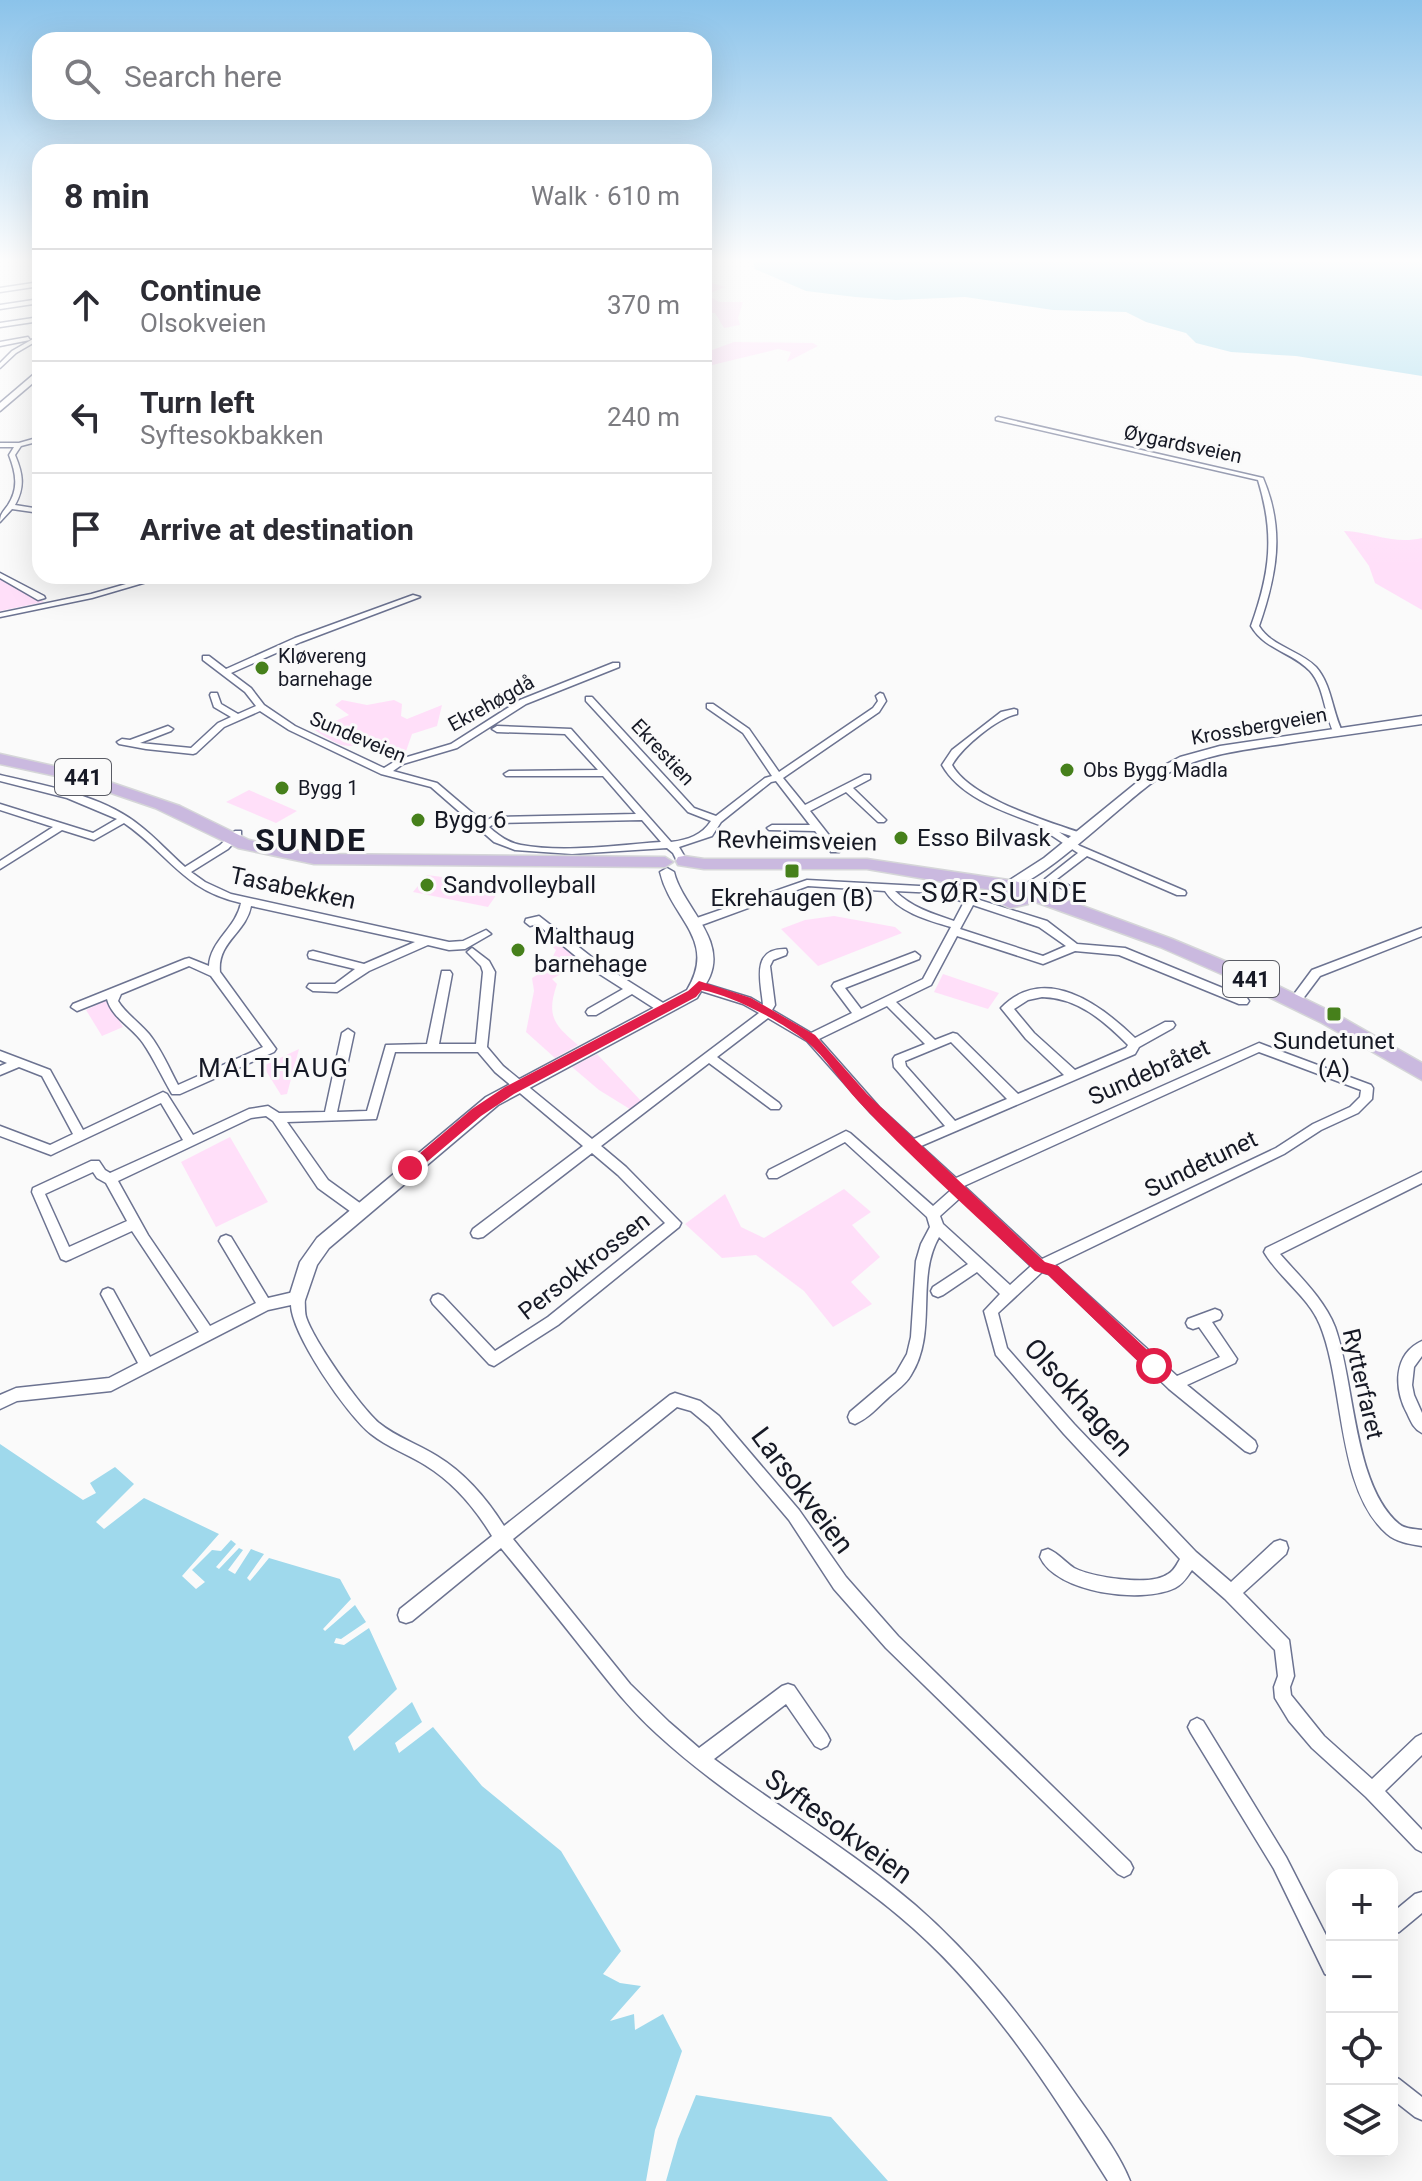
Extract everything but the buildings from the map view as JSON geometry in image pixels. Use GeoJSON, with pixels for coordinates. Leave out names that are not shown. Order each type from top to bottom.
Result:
{"type":"FeatureCollection","features":[{"type":"Feature","properties":{"kind":"main road"},"geometry":{"type":"LineString","coordinates":[[0,408],[32,379]]}},
{"type":"Feature","properties":{"kind":"main road","name":"Revheimsveien"},"geometry":{"type":"LineString","coordinates":[[1,759],[74,775],[162,806],[232,837],[296,856],[367,860],[852,867],[1071,900],[1295,1001],[1422,1073]]}},
{"type":"Feature","properties":{"kind":"street","name":"Øygardsveien"},"geometry":{"type":"LineString","coordinates":[[998,419],[1261,479],[1275,525],[1269,587],[1255,626],[1264,639],[1313,669],[1321,681],[1338,733]]}},
{"type":"Feature","properties":{"kind":"street"},"geometry":{"type":"LineString","coordinates":[[0,445],[32,441]]}},
{"type":"Feature","properties":{"kind":"street"},"geometry":{"type":"LineString","coordinates":[[0,520],[19,494],[19,473],[12,455],[19,445]]}},
{"type":"Feature","properties":{"kind":"street"},"geometry":{"type":"LineString","coordinates":[[10,507],[32,510]]}},
{"type":"Feature","properties":{"kind":"street"},"geometry":{"type":"LineString","coordinates":[[0,575],[41,598]]}},
{"type":"Feature","properties":{"kind":"street"},"geometry":{"type":"LineString","coordinates":[[0,615],[135,584]]}},
{"type":"Feature","properties":{"kind":"street"},"geometry":{"type":"LineString","coordinates":[[226,672],[298,640],[416,597]]}},
{"type":"Feature","properties":{"kind":"street","name":"Sundeveien"},"geometry":{"type":"LineString","coordinates":[[206,658],[248,690],[261,707],[324,745],[384,772],[434,785],[481,827],[509,845],[533,851],[674,864],[705,837],[717,820],[768,780],[778,777],[876,710],[882,701],[880,696]]}},
{"type":"Feature","properties":{"kind":"street","name":"Ekrehøgdå"},"geometry":{"type":"LineString","coordinates":[[384,772],[400,762],[454,746],[523,702],[616,665]]}},
{"type":"Feature","properties":{"kind":"street"},"geometry":{"type":"LineString","coordinates":[[214,695],[217,705],[237,717]]}},
{"type":"Feature","properties":{"kind":"street","name":"Ekrestien"},"geometry":{"type":"LineString","coordinates":[[589,699],[689,808],[717,820]]}},
{"type":"Feature","properties":{"kind":"street"},"geometry":{"type":"LineString","coordinates":[[710,706],[746,731],[835,850]]}},
{"type":"Feature","properties":{"kind":"street"},"geometry":{"type":"LineString","coordinates":[[168,729],[126,743],[193,751],[221,725],[261,707]]}},
{"type":"Feature","properties":{"kind":"street"},"geometry":{"type":"LineString","coordinates":[[1014,712],[1004,714],[955,752],[947,769],[959,783],[1075,840],[1086,852],[1181,893]]}},
{"type":"Feature","properties":{"kind":"street","name":"Krossbergveien"},"geometry":{"type":"LineString","coordinates":[[1013,892],[1140,785],[1184,760],[1220,750],[1422,720]]}},
{"type":"Feature","properties":{"kind":"street"},"geometry":{"type":"LineString","coordinates":[[0,1402],[16,1395],[111,1384],[265,1305],[298,1297],[305,1270],[315,1252],[359,1210],[477,1112],[519,1085],[692,994],[699,986],[705,946],[695,923],[668,882],[674,864],[645,817],[568,731],[497,729]]}},
{"type":"Feature","properties":{"kind":"street"},"geometry":{"type":"LineString","coordinates":[[509,774],[606,773]]}},
{"type":"Feature","properties":{"kind":"street"},"geometry":{"type":"LineString","coordinates":[[806,809],[867,777]]}},
{"type":"Feature","properties":{"kind":"street"},"geometry":{"type":"LineString","coordinates":[[0,778],[51,788],[124,819],[184,872]]}},
{"type":"Feature","properties":{"kind":"street"},"geometry":{"type":"LineString","coordinates":[[848,788],[881,820]]}},
{"type":"Feature","properties":{"kind":"street"},"geometry":{"type":"LineString","coordinates":[[0,807],[94,837],[124,819]]}},
{"type":"Feature","properties":{"kind":"street"},"geometry":{"type":"LineString","coordinates":[[481,827],[493,820],[645,817]]}},
{"type":"Feature","properties":{"kind":"street"},"geometry":{"type":"LineString","coordinates":[[0,866],[59,828]]}},
{"type":"Feature","properties":{"kind":"street"},"geometry":{"type":"LineString","coordinates":[[772,828],[818,828]]}},
{"type":"Feature","properties":{"kind":"street","name":"Tasabekken"},"geometry":{"type":"LineString","coordinates":[[232,837],[184,872],[211,892],[247,902],[456,947],[486,934]]}},
{"type":"Feature","properties":{"kind":"street"},"geometry":{"type":"LineString","coordinates":[[1071,900],[1051,878],[1086,852]]}},
{"type":"Feature","properties":{"kind":"street"},"geometry":{"type":"LineString","coordinates":[[695,923],[807,883],[938,890],[1043,924],[1074,947]]}},
{"type":"Feature","properties":{"kind":"street"},"geometry":{"type":"LineString","coordinates":[[888,887],[895,898],[915,907],[923,915],[1043,960],[1074,947],[1121,951],[1243,1001]]}},
{"type":"Feature","properties":{"kind":"street"},"geometry":{"type":"LineString","coordinates":[[116,992],[112,1001],[118,1012],[124,1021],[138,1029],[176,1091],[270,1049],[215,973],[213,954],[237,927],[246,912],[247,902]]}},
{"type":"Feature","properties":{"kind":"street"},"geometry":{"type":"LineString","coordinates":[[811,1038],[924,984],[969,902]]}},
{"type":"Feature","properties":{"kind":"street"},"geometry":{"type":"LineString","coordinates":[[530,922],[539,920],[594,965],[664,1009]]}},
{"type":"Feature","properties":{"kind":"street"},"geometry":{"type":"LineString","coordinates":[[1295,1001],[1316,973],[1422,932]]}},
{"type":"Feature","properties":{"kind":"street","name":"Tasabekken"},"geometry":{"type":"LineString","coordinates":[[313,987],[337,988],[365,968],[427,941]]}},
{"type":"Feature","properties":{"kind":"street"},"geometry":{"type":"LineString","coordinates":[[277,1118],[372,1116],[390,1048],[481,1048],[489,972],[472,952]]}},
{"type":"Feature","properties":{"kind":"street"},"geometry":{"type":"LineString","coordinates":[[478,1233],[531,1196],[763,1016],[769,1005],[760,967],[768,958],[782,952]]}},
{"type":"Feature","properties":{"kind":"street"},"geometry":{"type":"LineString","coordinates":[[313,955],[365,968]]}},
{"type":"Feature","properties":{"kind":"street"},"geometry":{"type":"LineString","coordinates":[[859,1014],[838,986],[915,956]]}},
{"type":"Feature","properties":{"kind":"street"},"geometry":{"type":"LineString","coordinates":[[77,1007],[189,962],[215,973]]}},
{"type":"Feature","properties":{"kind":"street"},"geometry":{"type":"LineString","coordinates":[[432,1048],[446,974]]}},
{"type":"Feature","properties":{"kind":"street"},"geometry":{"type":"LineString","coordinates":[[699,986],[747,1001],[811,1038],[863,1098],[956,1188],[1040,1266],[1053,1270],[1174,1384],[1250,1446]]}},
{"type":"Feature","properties":{"kind":"street"},"geometry":{"type":"LineString","coordinates":[[592,1012],[633,988]]}},
{"type":"Feature","properties":{"kind":"street"},"geometry":{"type":"LineString","coordinates":[[1072,1075],[1030,1036],[1007,1008],[1021,999],[1049,990],[1101,1011],[1134,1044]]}},
{"type":"Feature","properties":{"kind":"street"},"geometry":{"type":"LineString","coordinates":[[888,1000],[933,1045]]}},
{"type":"Feature","properties":{"kind":"street"},"geometry":{"type":"LineString","coordinates":[[912,1145],[1131,1051],[1134,1044],[1169,1025]]}},
{"type":"Feature","properties":{"kind":"street"},"geometry":{"type":"LineString","coordinates":[[330,1115],[348,1033]]}},
{"type":"Feature","properties":{"kind":"street"},"geometry":{"type":"LineString","coordinates":[[953,1127],[898,1062],[953,1037],[1015,1099]]}},
{"type":"Feature","properties":{"kind":"street","name":"Sundebråtet"},"geometry":{"type":"LineString","coordinates":[[935,1220],[956,1188],[1259,1047],[1367,1088]]}},
{"type":"Feature","properties":{"kind":"street","name":"Persokkrossen"},"geometry":{"type":"LineString","coordinates":[[438,1300],[494,1360],[553,1321],[674,1223],[664,1210],[593,1145],[519,1085],[481,1048]]}},
{"type":"Feature","properties":{"kind":"street"},"geometry":{"type":"LineString","coordinates":[[0,1055],[46,1073],[80,1136]]}},
{"type":"Feature","properties":{"kind":"street"},"geometry":{"type":"LineString","coordinates":[[708,1056],[775,1106]]}},
{"type":"Feature","properties":{"kind":"street"},"geometry":{"type":"LineString","coordinates":[[0,1071],[19,1062]]}},
{"type":"Feature","properties":{"kind":"street","name":"Sundetunet"},"geometry":{"type":"LineString","coordinates":[[1040,1266],[1280,1151],[1317,1127],[1354,1110],[1366,1099],[1367,1088]]}},
{"type":"Feature","properties":{"kind":"street"},"geometry":{"type":"LineString","coordinates":[[0,1131],[51,1150],[163,1097],[190,1141]]}},
{"type":"Feature","properties":{"kind":"street"},"geometry":{"type":"LineString","coordinates":[[110,1179],[260,1111],[272,1113],[277,1118],[323,1184],[359,1210]]}},
{"type":"Feature","properties":{"kind":"street"},"geometry":{"type":"LineString","coordinates":[[773,1174],[848,1136],[1009,1293]]}},
{"type":"Feature","properties":{"kind":"street"},"geometry":{"type":"LineString","coordinates":[[134,1224],[66,1255],[38,1192],[95,1165],[101,1174],[110,1179],[151,1251],[208,1334]]}},
{"type":"Feature","properties":{"kind":"street","name":"Rytterfaret"},"geometry":{"type":"LineString","coordinates":[[1422,1177],[1271,1252],[1326,1323],[1357,1456],[1373,1502],[1394,1529],[1403,1535],[1422,1538]]}},
{"type":"Feature","properties":{"kind":"street"},"geometry":{"type":"LineString","coordinates":[[855,1417],[896,1383],[906,1372],[916,1350],[923,1261],[935,1220]]}},
{"type":"Feature","properties":{"kind":"street"},"geometry":{"type":"LineString","coordinates":[[226,1241],[265,1305]]}},
{"type":"Feature","properties":{"kind":"street"},"geometry":{"type":"LineString","coordinates":[[938,1291],[978,1265]]}},
{"type":"Feature","properties":{"kind":"street","name":"Olsokhagen"},"geometry":{"type":"LineString","coordinates":[[1040,1266],[991,1311],[1001,1351],[1190,1558],[1231,1593],[1283,1646],[1286,1676],[1282,1687],[1283,1698],[1318,1742],[1372,1791],[1422,1843]]}},
{"type":"Feature","properties":{"kind":"street"},"geometry":{"type":"LineString","coordinates":[[108,1294],[147,1366]]}},
{"type":"Feature","properties":{"kind":"street","name":"Syftesokveien"},"geometry":{"type":"LineString","coordinates":[[298,1297],[299,1317],[307,1336],[370,1425],[450,1474],[486,1511],[502,1537],[631,1697],[757,1803],[858,1872],[909,1912],[940,1943],[1013,2022],[1120,2181]]}},
{"type":"Feature","properties":{"kind":"street"},"geometry":{"type":"LineString","coordinates":[[1174,1384],[1230,1359],[1203,1319]]}},
{"type":"Feature","properties":{"kind":"street"},"geometry":{"type":"LineString","coordinates":[[1422,1347],[1409,1358],[1402,1377],[1410,1409],[1422,1426]]}},
{"type":"Feature","properties":{"kind":"street","name":"Larsokveien"},"geometry":{"type":"LineString","coordinates":[[406,1615],[675,1400],[695,1406],[735,1443],[794,1515],[840,1583],[892,1642],[1124,1868]]}},
{"type":"Feature","properties":{"kind":"street"},"geometry":{"type":"LineString","coordinates":[[1231,1593],[1280,1548]]}},
{"type":"Feature","properties":{"kind":"street"},"geometry":{"type":"LineString","coordinates":[[1048,1557],[1068,1573],[1094,1582],[1136,1587],[1160,1586],[1174,1581],[1190,1558]]}},
{"type":"Feature","properties":{"kind":"street"},"geometry":{"type":"LineString","coordinates":[[700,1758],[788,1692],[821,1740]]}},
{"type":"Feature","properties":{"kind":"street"},"geometry":{"type":"LineString","coordinates":[[1197,1727],[1280,1863],[1326,1955]]}},
{"type":"Feature","properties":{"kind":"street"},"geometry":{"type":"LineString","coordinates":[[1372,1791],[1422,1743]]}},
{"type":"Feature","properties":{"kind":"street"},"geometry":{"type":"LineString","coordinates":[[1398,1920],[1422,1901]]}},
{"type":"Feature","properties":{"kind":"street"},"geometry":{"type":"LineString","coordinates":[[1398,2091],[1422,2110]]}},
{"type":"Feature","properties":{"kind":"shaded area"},"geometry":{"type":"Polygon","coordinates":[[[1344,531],[1402,540],[1422,538],[1422,610],[1375,583],[1369,566],[1344,531]]]}},
{"type":"Feature","properties":{"kind":"shaded area"},"geometry":{"type":"Polygon","coordinates":[[[0,577],[44,602],[0,611],[0,577]]]}},
{"type":"Feature","properties":{"kind":"shaded area"},"geometry":{"type":"Polygon","coordinates":[[[342,700],[367,705],[394,700],[402,704],[401,716],[407,719],[442,705],[437,726],[412,734],[405,754],[378,745],[343,745],[315,730],[349,715],[335,705],[342,700]]]}},
{"type":"Feature","properties":{"kind":"shaded area"},"geometry":{"type":"Polygon","coordinates":[[[249,790],[297,811],[276,823],[226,802],[249,790]]]}},
{"type":"Feature","properties":{"kind":"shaded area"},"geometry":{"type":"Polygon","coordinates":[[[427,875],[503,885],[488,907],[413,892],[427,875]]]}},
{"type":"Feature","properties":{"kind":"shaded area"},"geometry":{"type":"Polygon","coordinates":[[[834,916],[895,927],[902,933],[818,966],[781,929],[805,920],[834,916]]]}},
{"type":"Feature","properties":{"kind":"shaded area"},"geometry":{"type":"Polygon","coordinates":[[[538,924],[584,961],[552,979],[557,984],[552,1004],[554,1019],[578,1045],[555,1058],[526,1032],[534,991],[532,978],[547,969],[556,950],[535,930],[538,924]]]}},
{"type":"Feature","properties":{"kind":"shaded area"},"geometry":{"type":"Polygon","coordinates":[[[943,974],[999,993],[988,1009],[934,992],[943,974]]]}},
{"type":"Feature","properties":{"kind":"shaded area"},"geometry":{"type":"Polygon","coordinates":[[[107,1000],[123,1027],[102,1036],[86,1010],[107,1000]]]}},
{"type":"Feature","properties":{"kind":"shaded area"},"geometry":{"type":"Polygon","coordinates":[[[299,1049],[287,1094],[281,1095],[263,1066],[299,1049]]]}},
{"type":"Feature","properties":{"kind":"shaded area"},"geometry":{"type":"Polygon","coordinates":[[[597,1054],[643,1103],[633,1111],[599,1090],[572,1067],[597,1054]]]}},
{"type":"Feature","properties":{"kind":"shaded area"},"geometry":{"type":"Polygon","coordinates":[[[230,1137],[268,1202],[216,1227],[181,1162],[230,1137]]]}},
{"type":"Feature","properties":{"kind":"shaded area"},"geometry":{"type":"Polygon","coordinates":[[[844,1189],[871,1212],[852,1225],[880,1257],[851,1282],[872,1304],[833,1327],[804,1291],[756,1255],[722,1258],[685,1224],[725,1194],[741,1227],[764,1238],[844,1189]]]}},
{"type":"Feature","properties":{"kind":"water"},"geometry":{"type":"Polygon","coordinates":[[[1345,364],[1422,364],[1422,376],[1345,364]]]}},
{"type":"Feature","properties":{"kind":"water"},"geometry":{"type":"Polygon","coordinates":[[[0,1444],[83,1500],[96,1493],[90,1483],[115,1467],[134,1484],[96,1522],[104,1529],[144,1498],[219,1534],[182,1576],[196,1589],[205,1582],[192,1570],[212,1550],[221,1551],[231,1540],[236,1544],[216,1567],[219,1569],[239,1548],[243,1550],[228,1570],[235,1574],[251,1549],[264,1554],[247,1578],[250,1581],[269,1558],[340,1579],[351,1599],[323,1629],[325,1631],[355,1605],[366,1622],[341,1639],[336,1638],[334,1643],[344,1645],[369,1628],[397,1689],[348,1737],[354,1751],[412,1702],[422,1722],[395,1743],[399,1753],[433,1727],[482,1786],[561,1851],[621,1951],[603,1974],[620,1983],[641,1986],[610,2021],[634,2014],[635,2030],[663,2014],[682,2051],[655,2130],[646,2181],[0,2181],[0,1444]]]}},
{"type":"Feature","properties":{"kind":"water"},"geometry":{"type":"Polygon","coordinates":[[[696,2095],[831,2117],[888,2181],[666,2181],[678,2139],[696,2095]]]}},
{"type":"Feature","properties":{"kind":"place","name":"Kløvereng barnehage"},"geometry":{"type":"Point","coordinates":[262,668]}},
{"type":"Feature","properties":{"kind":"place","name":"Obs Bygg Madla"},"geometry":{"type":"Point","coordinates":[1067,770]}},
{"type":"Feature","properties":{"kind":"place","name":"Bygg 1"},"geometry":{"type":"Point","coordinates":[282,788]}},
{"type":"Feature","properties":{"kind":"place","name":"Bygg 6"},"geometry":{"type":"Point","coordinates":[418,820]}},
{"type":"Feature","properties":{"kind":"place","name":"Esso Bilvask"},"geometry":{"type":"Point","coordinates":[901,838]}},
{"type":"Feature","properties":{"kind":"place","name":"Ekrehaugen (B)"},"geometry":{"type":"Point","coordinates":[792,871]}},
{"type":"Feature","properties":{"kind":"place","name":"Sandvolleyball"},"geometry":{"type":"Point","coordinates":[427,885]}},
{"type":"Feature","properties":{"kind":"place","name":"Malthaug barnehage"},"geometry":{"type":"Point","coordinates":[518,950]}},
{"type":"Feature","properties":{"kind":"place","name":"Sundetunet (A)"},"geometry":{"type":"Point","coordinates":[1334,1014]}},
{"type":"Feature","properties":{"kind":"district","name":"SUNDE"},"geometry":{"type":"Point","coordinates":[311,840]}},
{"type":"Feature","properties":{"kind":"district","name":"SØR-SUNDE"},"geometry":{"type":"Point","coordinates":[1005,892]}},
{"type":"Feature","properties":{"kind":"district","name":"MALTHAUG"},"geometry":{"type":"Point","coordinates":[274,1068]}},
{"type":"Feature","properties":{"kind":"route"},"geometry":{"type":"LineString","coordinates":[[410,1168],[492,1101],[692,994],[699,986],[714,988],[747,1001],[811,1038],[863,1098],[959,1191],[1040,1266],[1053,1270],[1154,1366]]}}]}
